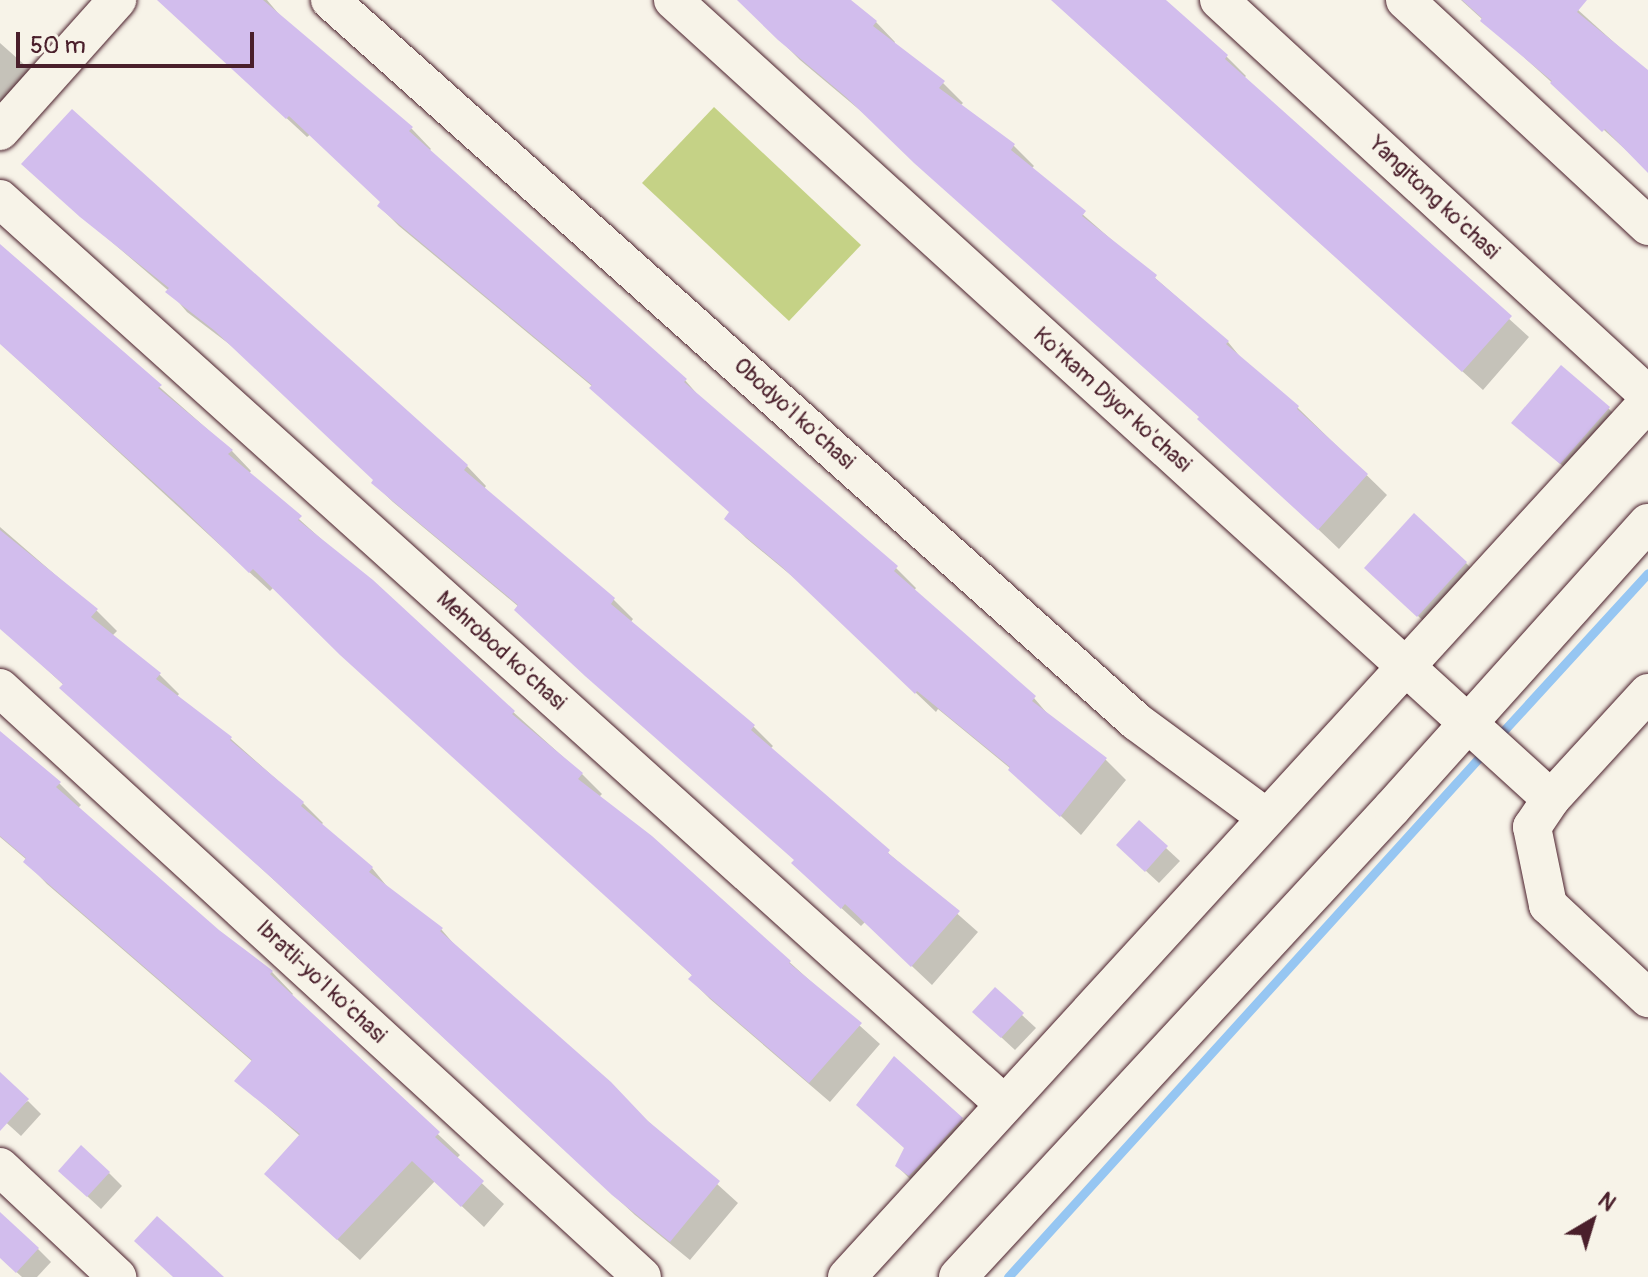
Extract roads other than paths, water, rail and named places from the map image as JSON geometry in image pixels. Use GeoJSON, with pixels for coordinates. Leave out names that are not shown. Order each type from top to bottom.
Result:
{"type":"FeatureCollection","features":[{"type":"Feature","properties":{"kind":"street"},"geometry":{"type":"LineString","coordinates":[[0,131],[117,0]]}},
{"type":"Feature","properties":{"kind":"street","name":"Obodyo'l ko'chasi"},"geometry":{"type":"LineString","coordinates":[[330,0],[1137,722],[1266,817]]}},
{"type":"Feature","properties":{"kind":"street","name":"Ko'rkam Diyor ko'chasi"},"geometry":{"type":"LineString","coordinates":[[673,0],[1551,799]]}},
{"type":"Feature","properties":{"kind":"street","name":"Yangitong ko'chasi"},"geometry":{"type":"LineString","coordinates":[[1219,0],[1648,395]]}},
{"type":"Feature","properties":{"kind":"street"},"geometry":{"type":"LineString","coordinates":[[1405,0],[1648,226]]}},
{"type":"Feature","properties":{"kind":"street","name":"Mehrobod ko'chasi"},"geometry":{"type":"LineString","coordinates":[[0,199],[1003,1103]]}},
{"type":"Feature","properties":{"kind":"street"},"geometry":{"type":"LineString","coordinates":[[847,1277],[1003,1103],[1648,402]]}},
{"type":"Feature","properties":{"kind":"street"},"geometry":{"type":"LineString","coordinates":[[958,1277],[1648,523]]}},
{"type":"Feature","properties":{"kind":"street","name":"Ibratli-yo'l ko'chasi"},"geometry":{"type":"LineString","coordinates":[[0,688],[642,1277]]}},
{"type":"Feature","properties":{"kind":"street"},"geometry":{"type":"LineString","coordinates":[[1648,693],[1551,799],[1532,827],[1548,905],[1648,998]]}},
{"type":"Feature","properties":{"kind":"street"},"geometry":{"type":"LineString","coordinates":[[0,1167],[117,1277]]}},
{"type":"Feature","properties":{"kind":"waterway"},"geometry":{"type":"LineString","coordinates":[[1496,739],[1648,573]]}},
{"type":"Feature","properties":{"kind":"waterway"},"geometry":{"type":"LineString","coordinates":[[1008,1277],[1486,750]]}}]}
